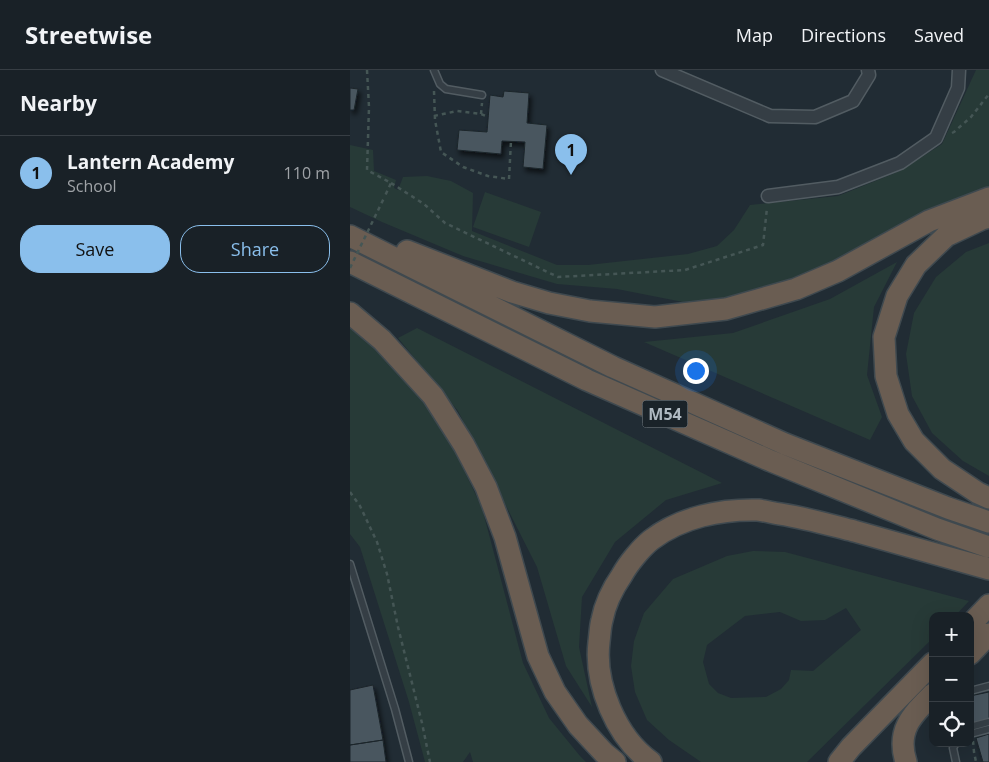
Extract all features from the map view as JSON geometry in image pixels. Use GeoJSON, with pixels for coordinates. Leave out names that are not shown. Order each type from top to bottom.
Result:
{"type":"FeatureCollection","features":[{"type":"Feature","properties":{"kind":"highway","name":"M54"},"geometry":{"type":"LineString","coordinates":[[350,235],[395,246],[512,292],[549,303],[590,311],[655,318],[726,309],[796,289],[838,270],[930,221],[989,198]]}},
{"type":"Feature","properties":{"kind":"highway"},"geometry":{"type":"LineString","coordinates":[[989,217],[946,236],[916,265],[897,296],[884,336],[886,376],[898,414],[914,441],[942,469],[989,498]]}},
{"type":"Feature","properties":{"kind":"highway","name":"M54"},"geometry":{"type":"LineString","coordinates":[[350,235],[631,376],[785,444],[989,522]]}},
{"type":"Feature","properties":{"kind":"highway","name":"M54"},"geometry":{"type":"LineString","coordinates":[[350,262],[587,380],[780,464],[937,529],[989,547]]}},
{"type":"Feature","properties":{"kind":"highway"},"geometry":{"type":"LineString","coordinates":[[350,313],[382,340],[433,396],[464,445],[486,487],[505,537],[538,656],[555,692],[578,725],[604,753],[616,762]]}},
{"type":"Feature","properties":{"kind":"highway"},"geometry":{"type":"LineString","coordinates":[[651,762],[643,756],[624,734],[611,711],[599,675],[598,648],[602,619],[607,602],[617,582],[650,541],[674,526],[700,516],[735,510],[761,510],[808,518],[989,569]]}},
{"type":"Feature","properties":{"kind":"highway"},"geometry":{"type":"LineString","coordinates":[[974,621],[989,605]]}},
{"type":"Feature","properties":{"kind":"highway"},"geometry":{"type":"LineString","coordinates":[[974,650],[989,634]]}},
{"type":"Feature","properties":{"kind":"highway"},"geometry":{"type":"LineString","coordinates":[[839,762],[929,667]]}},
{"type":"Feature","properties":{"kind":"highway"},"geometry":{"type":"LineString","coordinates":[[906,762],[903,737],[908,724],[929,698]]}},
{"type":"Feature","properties":{"kind":"street"},"geometry":{"type":"LineString","coordinates":[[662,70],[770,116],[815,118],[853,101],[869,75],[868,70]]}},
{"type":"Feature","properties":{"kind":"street"},"geometry":{"type":"LineString","coordinates":[[768,196],[838,188],[900,163],[936,138],[958,88],[959,70]]}},
{"type":"Feature","properties":{"kind":"lane"},"geometry":{"type":"LineString","coordinates":[[434,70],[440,84],[446,89],[482,95]]}},
{"type":"Feature","properties":{"kind":"lane"},"geometry":{"type":"LineString","coordinates":[[350,564],[390,691],[409,762]]}},
{"type":"Feature","properties":{"kind":"lane"},"geometry":{"type":"LineString","coordinates":[[974,690],[989,686]]}},
{"type":"Feature","properties":{"kind":"lane"},"geometry":{"type":"LineString","coordinates":[[974,730],[989,722]]}},
{"type":"Feature","properties":{"kind":"lane"},"geometry":{"type":"LineString","coordinates":[[974,732],[989,729]]}},
{"type":"Feature","properties":{"kind":"lane"},"geometry":{"type":"LineString","coordinates":[[954,747],[956,762]]}},
{"type":"Feature","properties":{"kind":"path"},"geometry":{"type":"LineString","coordinates":[[366,70],[369,107],[367,170],[424,204],[445,223],[558,278],[685,270],[763,244],[768,196]]}},
{"type":"Feature","properties":{"kind":"path"},"geometry":{"type":"LineString","coordinates":[[438,80],[433,92],[434,116],[441,152],[463,167],[488,176],[509,179],[511,141]]}},
{"type":"Feature","properties":{"kind":"path"},"geometry":{"type":"LineString","coordinates":[[936,138],[954,132],[972,117],[989,94]]}},
{"type":"Feature","properties":{"kind":"path"},"geometry":{"type":"LineString","coordinates":[[434,116],[457,111],[480,114],[488,118]]}},
{"type":"Feature","properties":{"kind":"path"},"geometry":{"type":"LineString","coordinates":[[350,268],[391,183]]}},
{"type":"Feature","properties":{"kind":"path"},"geometry":{"type":"LineString","coordinates":[[350,492],[360,506],[377,542],[387,574],[430,762]]}},
{"type":"Feature","properties":{"kind":"path"},"geometry":{"type":"LineString","coordinates":[[974,747],[976,762]]}},
{"type":"Feature","properties":{"kind":"green space"},"geometry":{"type":"Polygon","coordinates":[[[976,70],[989,70],[989,186],[958,199],[827,266],[735,298],[683,302],[617,289],[557,284],[463,256],[350,207],[350,145],[373,150],[374,171],[396,180],[394,188],[398,190],[403,177],[427,176],[451,181],[473,193],[472,231],[557,265],[588,265],[688,254],[717,246],[734,230],[750,205],[838,196],[900,171],[942,144],[976,70]]]}},
{"type":"Feature","properties":{"kind":"green space"},"geometry":{"type":"Polygon","coordinates":[[[485,192],[541,212],[529,247],[473,227],[485,192]]]}},
{"type":"Feature","properties":{"kind":"green space"},"geometry":{"type":"Polygon","coordinates":[[[989,243],[989,476],[963,461],[932,433],[912,396],[906,354],[914,313],[936,277],[966,252],[989,243]]]}},
{"type":"Feature","properties":{"kind":"green space"},"geometry":{"type":"Polygon","coordinates":[[[897,262],[874,307],[867,375],[882,417],[870,440],[644,342],[733,333],[830,299],[897,262]]]}},
{"type":"Feature","properties":{"kind":"green space"},"geometry":{"type":"Polygon","coordinates":[[[350,325],[375,345],[421,396],[455,451],[482,508],[523,663],[549,718],[586,762],[473,762],[470,752],[463,762],[425,762],[409,702],[360,547],[350,534],[350,325]]]}},
{"type":"Feature","properties":{"kind":"green space"},"geometry":{"type":"Polygon","coordinates":[[[417,328],[722,483],[666,500],[615,542],[582,597],[579,647],[592,707],[566,666],[537,567],[458,411],[398,338],[417,328]]]}},
{"type":"Feature","properties":{"kind":"green space"},"geometry":{"type":"Polygon","coordinates":[[[753,551],[785,552],[969,601],[959,612],[929,612],[929,642],[807,762],[701,762],[669,740],[647,720],[635,692],[631,666],[634,641],[644,613],[673,579],[727,556],[753,551]],[[846,608],[825,620],[801,621],[780,612],[745,616],[707,645],[703,662],[709,684],[718,693],[731,698],[766,697],[781,689],[789,680],[791,670],[813,671],[861,630],[846,608]]]}},
{"type":"Feature","properties":{"kind":"building"},"geometry":{"type":"Polygon","coordinates":[[[350,88],[358,89],[354,110],[350,110],[350,88]]]}},
{"type":"Feature","properties":{"kind":"building"},"geometry":{"type":"Polygon","coordinates":[[[504,91],[529,93],[527,123],[547,125],[543,169],[523,167],[525,142],[502,141],[501,154],[457,150],[459,130],[487,132],[490,95],[503,97],[504,91]]]}},
{"type":"Feature","properties":{"kind":"building"},"geometry":{"type":"Polygon","coordinates":[[[373,685],[383,740],[350,745],[350,690],[373,685]]]}},
{"type":"Feature","properties":{"kind":"building"},"geometry":{"type":"Polygon","coordinates":[[[989,692],[989,719],[974,723],[974,695],[989,692]]]}},
{"type":"Feature","properties":{"kind":"building"},"geometry":{"type":"Polygon","coordinates":[[[989,734],[989,762],[983,762],[976,738],[989,734]]]}},
{"type":"Feature","properties":{"kind":"building"},"geometry":{"type":"Polygon","coordinates":[[[383,740],[386,762],[350,762],[350,745],[383,740]]]}},
{"type":"Feature","properties":{"kind":"place","name":"Lantern Academy"},"geometry":{"type":"Point","coordinates":[571,175]}}]}
